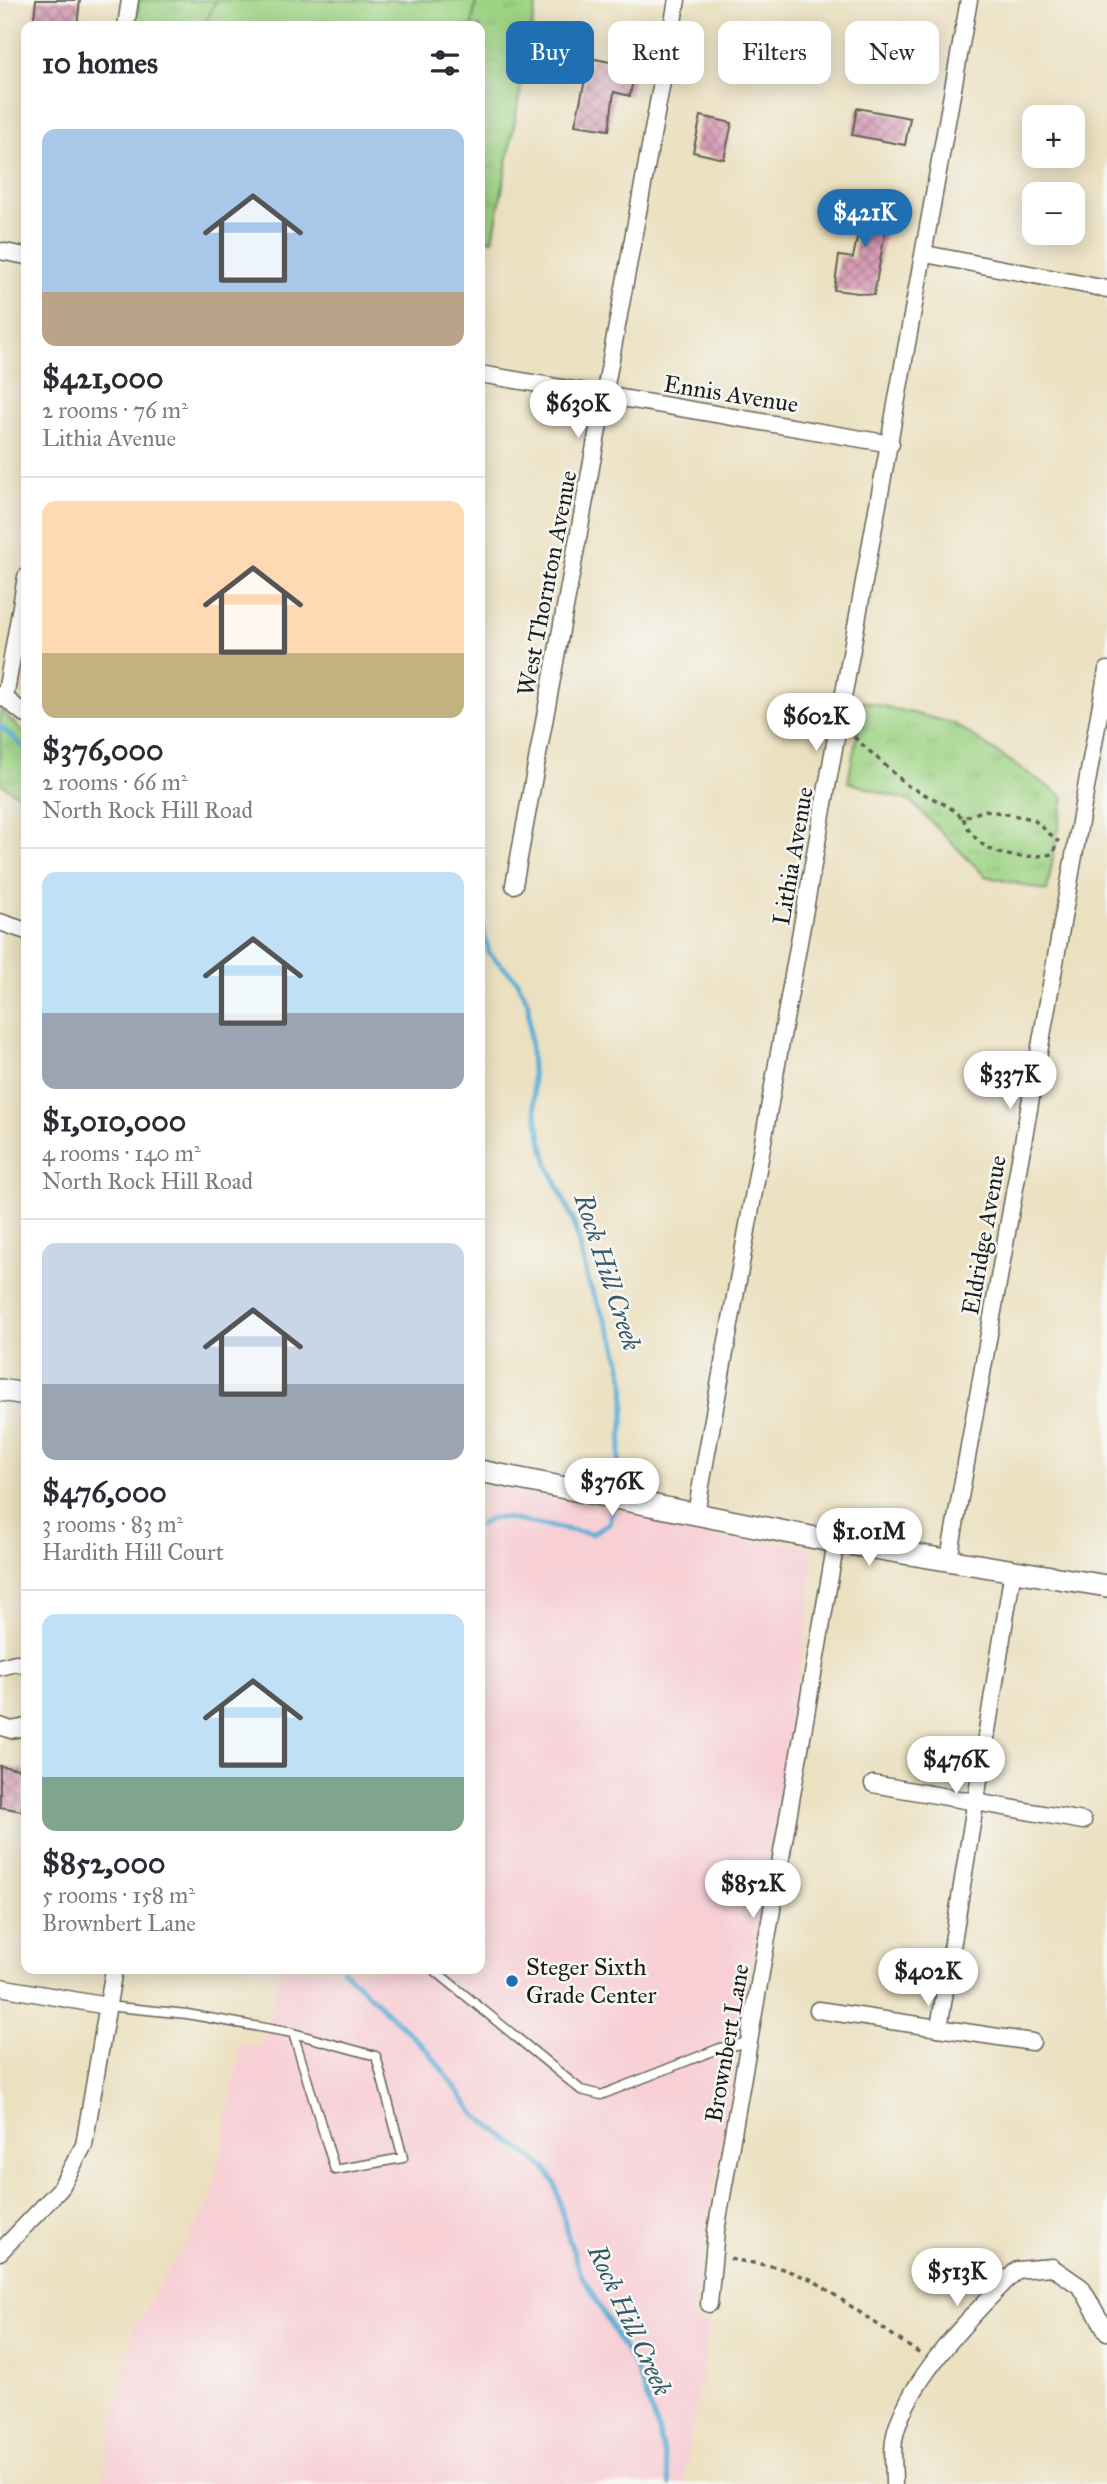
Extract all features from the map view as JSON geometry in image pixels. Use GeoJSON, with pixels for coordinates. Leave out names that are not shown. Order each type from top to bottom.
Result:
{"type":"FeatureCollection","features":[{"type":"Feature","properties":{"kind":"street"},"geometry":{"type":"LineString","coordinates":[[126,21],[130,0]]}},
{"type":"Feature","properties":{"kind":"street","name":"West Thornton Avenue"},"geometry":{"type":"LineString","coordinates":[[514,885],[677,0]]}},
{"type":"Feature","properties":{"kind":"street","name":"Lithia Avenue"},"geometry":{"type":"LineString","coordinates":[[696,1513],[969,0]]}},
{"type":"Feature","properties":{"kind":"street"},"geometry":{"type":"LineString","coordinates":[[0,251],[21,256]]}},
{"type":"Feature","properties":{"kind":"street"},"geometry":{"type":"LineString","coordinates":[[925,254],[1107,289]]}},
{"type":"Feature","properties":{"kind":"street","name":"Ennis Avenue"},"geometry":{"type":"LineString","coordinates":[[485,375],[891,444]]}},
{"type":"Feature","properties":{"kind":"street"},"geometry":{"type":"LineString","coordinates":[[21,601],[2,696],[21,711]]}},
{"type":"Feature","properties":{"kind":"street","name":"Eldridge Avenue"},"geometry":{"type":"LineString","coordinates":[[949,1559],[1107,670]]}},
{"type":"Feature","properties":{"kind":"street"},"geometry":{"type":"LineString","coordinates":[[0,922],[21,929]]}},
{"type":"Feature","properties":{"kind":"street"},"geometry":{"type":"LineString","coordinates":[[0,1390],[21,1394]]}},
{"type":"Feature","properties":{"kind":"street"},"geometry":{"type":"LineString","coordinates":[[485,1472],[836,1542],[1107,1586]]}},
{"type":"Feature","properties":{"kind":"street","name":"Brownbert Lane"},"geometry":{"type":"LineString","coordinates":[[709,2304],[714,2256],[836,1542]]}},
{"type":"Feature","properties":{"kind":"street"},"geometry":{"type":"LineString","coordinates":[[939,2028],[973,1803],[1013,1570]]}},
{"type":"Feature","properties":{"kind":"street"},"geometry":{"type":"LineString","coordinates":[[0,1667],[21,1664]]}},
{"type":"Feature","properties":{"kind":"street"},"geometry":{"type":"LineString","coordinates":[[0,1726],[12,1730],[21,1728]]}},
{"type":"Feature","properties":{"kind":"street"},"geometry":{"type":"LineString","coordinates":[[873,1784],[1083,1821]]}},
{"type":"Feature","properties":{"kind":"street"},"geometry":{"type":"LineString","coordinates":[[0,2252],[60,2189],[84,2145],[113,1974]]}},
{"type":"Feature","properties":{"kind":"street"},"geometry":{"type":"LineString","coordinates":[[0,1987],[107,2006]]}},
{"type":"Feature","properties":{"kind":"street"},"geometry":{"type":"LineString","coordinates":[[818,2010],[1032,2042]]}},
{"type":"Feature","properties":{"kind":"street"},"geometry":{"type":"LineString","coordinates":[[894,2484],[894,2439],[906,2402],[934,2364],[1017,2270],[1052,2267],[1081,2287],[1102,2312],[1107,2332]]}},
{"type":"Feature","properties":{"kind":"lane"},"geometry":{"type":"LineString","coordinates":[[439,1974],[581,2090],[592,2094],[601,2095],[720,2048],[750,2042]]}},
{"type":"Feature","properties":{"kind":"lane"},"geometry":{"type":"LineString","coordinates":[[107,2006],[187,2014],[293,2033],[376,2056],[403,2158],[335,2170],[293,2033]]}},
{"type":"Feature","properties":{"kind":"path"},"geometry":{"type":"LineString","coordinates":[[839,731],[853,736],[908,786],[948,806],[963,818],[971,835],[982,847],[1031,858],[1054,855],[1056,841]]}},
{"type":"Feature","properties":{"kind":"path"},"geometry":{"type":"LineString","coordinates":[[963,818],[985,810],[1033,819],[1056,841],[1076,846]]}},
{"type":"Feature","properties":{"kind":"path"},"geometry":{"type":"LineString","coordinates":[[714,2256],[777,2267],[813,2280],[934,2364]]}},
{"type":"Feature","properties":{"kind":"shaded area","name":"Steger Sixth Grade Center"},"geometry":{"type":"Polygon","coordinates":[[[485,1487],[622,1510],[648,1516],[694,1534],[735,1541],[796,1543],[811,1551],[813,1560],[808,1620],[692,2320],[710,2324],[683,2484],[101,2484],[134,2327],[211,2202],[241,2043],[261,2047],[279,1974],[485,1974],[485,1487]]]}},
{"type":"Feature","properties":{"kind":"green space"},"geometry":{"type":"Polygon","coordinates":[[[139,0],[537,0],[533,21],[506,21],[506,84],[522,84],[493,240],[485,239],[485,21],[135,21],[139,0]]]}},
{"type":"Feature","properties":{"kind":"green space"},"geometry":{"type":"Polygon","coordinates":[[[216,0],[476,0],[473,21],[206,21],[216,0]]]}},
{"type":"Feature","properties":{"kind":"green space"},"geometry":{"type":"Polygon","coordinates":[[[863,701],[953,723],[1064,797],[1047,891],[985,876],[911,802],[848,782],[863,701]]]}},
{"type":"Feature","properties":{"kind":"green space"},"geometry":{"type":"Polygon","coordinates":[[[0,710],[21,729],[21,797],[0,783],[0,710]]]}},
{"type":"Feature","properties":{"kind":"building"},"geometry":{"type":"Polygon","coordinates":[[[36,0],[80,0],[78,21],[34,21],[36,0]]]}},
{"type":"Feature","properties":{"kind":"building"},"geometry":{"type":"Polygon","coordinates":[[[594,59],[608,62],[608,84],[632,84],[630,96],[614,92],[609,130],[575,125],[584,84],[594,84],[594,59]]]}},
{"type":"Feature","properties":{"kind":"building"},"geometry":{"type":"Polygon","coordinates":[[[857,108],[910,118],[905,145],[852,135],[857,108]]]}},
{"type":"Feature","properties":{"kind":"building"},"geometry":{"type":"Polygon","coordinates":[[[701,116],[732,123],[724,159],[693,152],[701,116]]]}},
{"type":"Feature","properties":{"kind":"building"},"geometry":{"type":"Polygon","coordinates":[[[866,193],[891,198],[874,295],[834,290],[839,256],[853,258],[866,193]]]}},
{"type":"Feature","properties":{"kind":"building"},"geometry":{"type":"Polygon","coordinates":[[[0,1766],[21,1769],[21,1811],[0,1807],[0,1766]]]}},
{"type":"Feature","properties":{"kind":"waterway","name":"Rock Hill Creek"},"geometry":{"type":"LineString","coordinates":[[0,726],[21,745]]}},
{"type":"Feature","properties":{"kind":"waterway","name":"Rock Hill Creek"},"geometry":{"type":"LineString","coordinates":[[485,937],[489,953],[517,980],[528,1003],[534,1102],[542,1142],[548,1164],[573,1220],[589,1284],[615,1341],[624,1378],[625,1408],[615,1493]]}},
{"type":"Feature","properties":{"kind":"waterway","name":"Rock Hill Creek"},"geometry":{"type":"LineString","coordinates":[[485,1522],[492,1518],[504,1518],[592,1534],[609,1523],[614,1503]]}},
{"type":"Feature","properties":{"kind":"waterway","name":"Rock Hill Creek"},"geometry":{"type":"LineString","coordinates":[[347,1974],[428,2051],[476,2115],[545,2168],[555,2183],[569,2240],[581,2274],[636,2369],[658,2429],[670,2484]]}},
{"type":"Feature","properties":{"kind":"place","name":"Steger Sixth Grade Center"},"geometry":{"type":"Point","coordinates":[512,1981]}}]}
